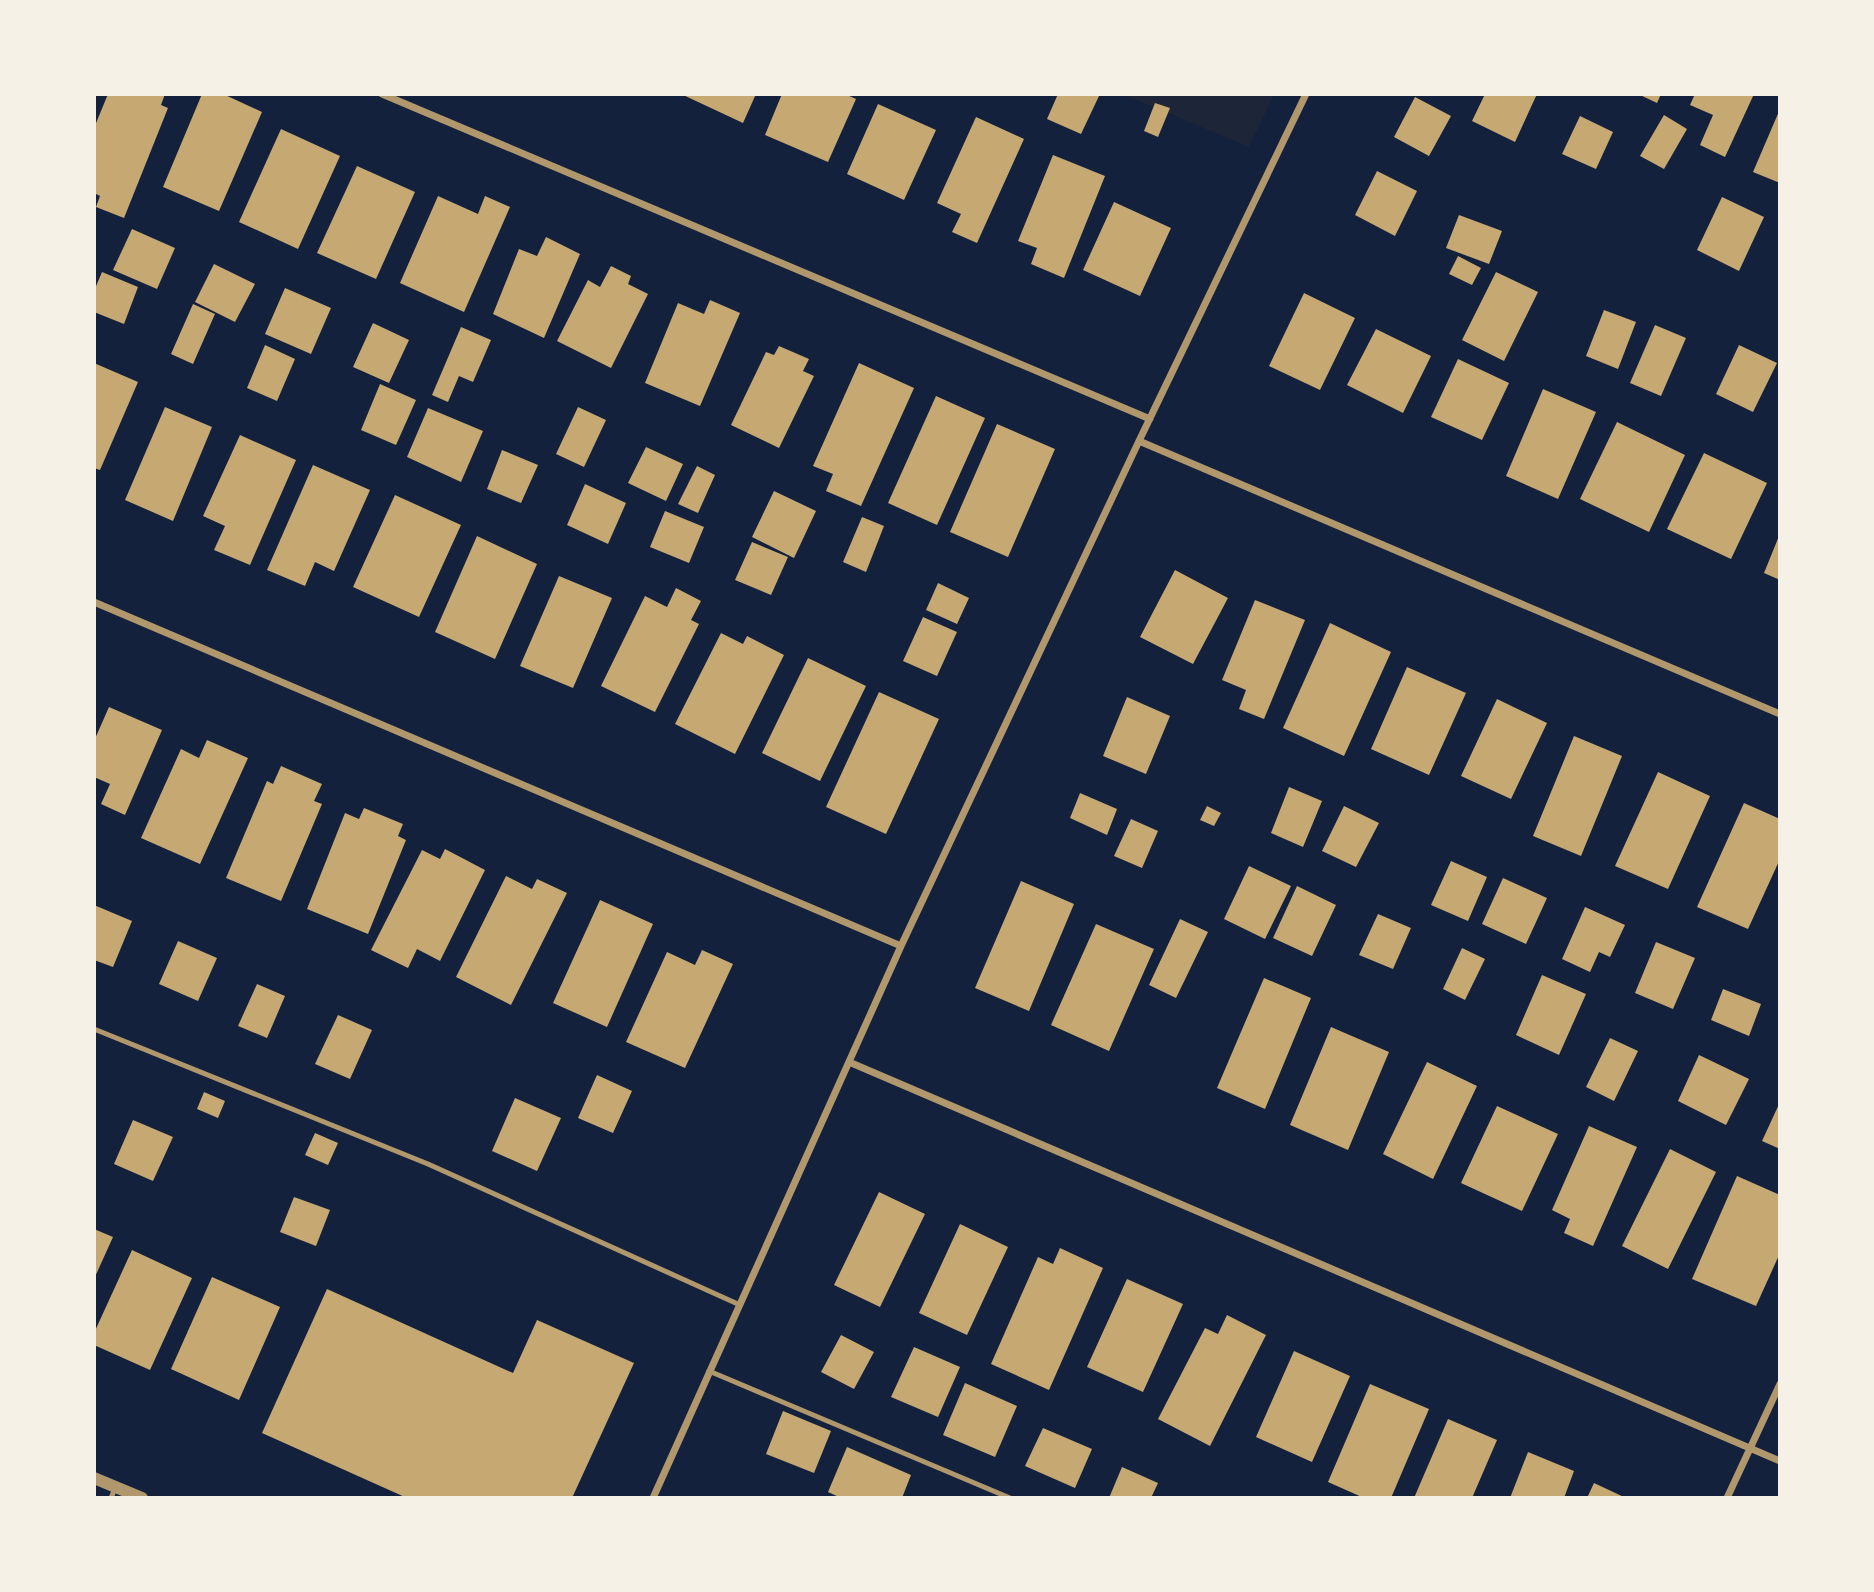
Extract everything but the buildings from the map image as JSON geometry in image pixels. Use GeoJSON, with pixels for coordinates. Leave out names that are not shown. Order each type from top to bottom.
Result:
{"type":"FeatureCollection","features":[{"type":"Feature","properties":{"kind":"street"},"geometry":{"type":"LineString","coordinates":[[382,94],[1150,419]]}},
{"type":"Feature","properties":{"kind":"street"},"geometry":{"type":"LineString","coordinates":[[653,1497],[901,946],[1306,94]]}},
{"type":"Feature","properties":{"kind":"street"},"geometry":{"type":"LineString","coordinates":[[1139,441],[1780,714]]}},
{"type":"Feature","properties":{"kind":"street"},"geometry":{"type":"LineString","coordinates":[[94,602],[901,946]]}},
{"type":"Feature","properties":{"kind":"street"},"geometry":{"type":"LineString","coordinates":[[849,1062],[1780,1461]]}},
{"type":"Feature","properties":{"kind":"street"},"geometry":{"type":"LineString","coordinates":[[1727,1497],[1780,1384]]}},
{"type":"Feature","properties":{"kind":"street"},"geometry":{"type":"LineString","coordinates":[[94,1478],[113,1492],[142,1497]]}},
{"type":"Feature","properties":{"kind":"lane"},"geometry":{"type":"LineString","coordinates":[[94,1028],[428,1164],[740,1305]]}},
{"type":"Feature","properties":{"kind":"lane"},"geometry":{"type":"LineString","coordinates":[[709,1371],[1010,1497]]}},
{"type":"Feature","properties":{"kind":"shaded area"},"geometry":{"type":"Polygon","coordinates":[[[1125,95],[1274,95],[1249,147],[1125,95]]]}}]}
